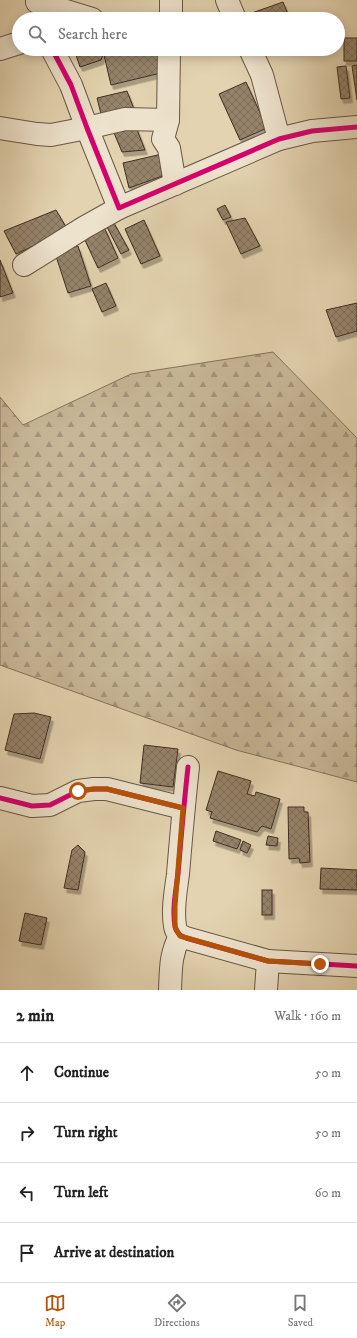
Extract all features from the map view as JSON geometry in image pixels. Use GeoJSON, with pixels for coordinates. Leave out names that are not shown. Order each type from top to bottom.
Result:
{"type":"FeatureCollection","features":[{"type":"Feature","properties":{"kind":"street"},"geometry":{"type":"LineString","coordinates":[[171,0],[171,12]]}},
{"type":"Feature","properties":{"kind":"street"},"geometry":{"type":"LineString","coordinates":[[227,0],[232,12]]}},
{"type":"Feature","properties":{"kind":"street"},"geometry":{"type":"LineString","coordinates":[[38,7],[60,12]]}},
{"type":"Feature","properties":{"kind":"street"},"geometry":{"type":"LineString","coordinates":[[0,49],[12,45]]}},
{"type":"Feature","properties":{"kind":"street"},"geometry":{"type":"LineString","coordinates":[[56,56],[71,85],[120,208]]}},
{"type":"Feature","properties":{"kind":"street"},"geometry":{"type":"LineString","coordinates":[[169,56],[168,120],[164,139],[169,148],[175,184]]}},
{"type":"Feature","properties":{"kind":"street"},"geometry":{"type":"LineString","coordinates":[[253,56],[262,75],[278,139]]}},
{"type":"Feature","properties":{"kind":"street"},"geometry":{"type":"LineString","coordinates":[[0,128],[51,135],[124,119],[168,120]]}},
{"type":"Feature","properties":{"kind":"street"},"geometry":{"type":"LineString","coordinates":[[24,265],[85,227],[120,208],[278,139],[312,131],[357,127]]}},
{"type":"Feature","properties":{"kind":"street"},"geometry":{"type":"LineString","coordinates":[[188,767],[183,808],[175,913],[175,927],[180,936],[268,961],[357,966]]}},
{"type":"Feature","properties":{"kind":"street"},"geometry":{"type":"LineString","coordinates":[[0,798],[32,806],[50,804],[78,791],[107,789],[183,808]]}},
{"type":"Feature","properties":{"kind":"street"},"geometry":{"type":"LineString","coordinates":[[170,990],[171,958],[180,936]]}},
{"type":"Feature","properties":{"kind":"street"},"geometry":{"type":"LineString","coordinates":[[266,990],[268,961]]}},
{"type":"Feature","properties":{"kind":"green space"},"geometry":{"type":"Polygon","coordinates":[[[273,352],[357,438],[357,782],[236,750],[0,665],[0,397],[23,425],[131,374],[273,352]]]}},
{"type":"Feature","properties":{"kind":"building"},"geometry":{"type":"Polygon","coordinates":[[[283,2],[287,12],[255,12],[283,2]]]}},
{"type":"Feature","properties":{"kind":"building"},"geometry":{"type":"Polygon","coordinates":[[[345,38],[357,38],[357,61],[344,61],[345,38]]]}},
{"type":"Feature","properties":{"kind":"building"},"geometry":{"type":"Polygon","coordinates":[[[76,56],[102,56],[101,60],[80,67],[76,56]]]}},
{"type":"Feature","properties":{"kind":"building"},"geometry":{"type":"Polygon","coordinates":[[[104,56],[161,56],[165,72],[111,85],[104,56]]]}},
{"type":"Feature","properties":{"kind":"building"},"geometry":{"type":"Polygon","coordinates":[[[357,65],[357,100],[352,66],[357,65]]]}},
{"type":"Feature","properties":{"kind":"building"},"geometry":{"type":"Polygon","coordinates":[[[346,66],[350,98],[341,99],[337,67],[346,66]]]}},
{"type":"Feature","properties":{"kind":"building"},"geometry":{"type":"Polygon","coordinates":[[[246,82],[267,128],[240,140],[219,94],[246,82]]]}},
{"type":"Feature","properties":{"kind":"building"},"geometry":{"type":"Polygon","coordinates":[[[127,91],[134,109],[102,118],[97,98],[127,91]]]}},
{"type":"Feature","properties":{"kind":"building"},"geometry":{"type":"Polygon","coordinates":[[[134,122],[145,150],[122,152],[112,128],[134,122]]]}},
{"type":"Feature","properties":{"kind":"building"},"geometry":{"type":"Polygon","coordinates":[[[162,154],[168,174],[129,188],[123,163],[162,154]]]}},
{"type":"Feature","properties":{"kind":"building"},"geometry":{"type":"Polygon","coordinates":[[[225,205],[231,217],[223,220],[217,209],[225,205]]]}},
{"type":"Feature","properties":{"kind":"building"},"geometry":{"type":"Polygon","coordinates":[[[56,210],[68,230],[16,254],[4,231],[56,210]]]}},
{"type":"Feature","properties":{"kind":"building"},"geometry":{"type":"Polygon","coordinates":[[[245,218],[260,246],[241,254],[226,222],[245,218]]]}},
{"type":"Feature","properties":{"kind":"building"},"geometry":{"type":"Polygon","coordinates":[[[144,220],[160,256],[141,264],[125,229],[144,220]]]}},
{"type":"Feature","properties":{"kind":"building"},"geometry":{"type":"Polygon","coordinates":[[[114,223],[129,250],[121,254],[107,227],[114,223]]]}},
{"type":"Feature","properties":{"kind":"building"},"geometry":{"type":"Polygon","coordinates":[[[105,229],[118,258],[98,268],[84,238],[105,229]]]}},
{"type":"Feature","properties":{"kind":"building"},"geometry":{"type":"Polygon","coordinates":[[[78,246],[91,286],[68,293],[55,253],[78,246]]]}},
{"type":"Feature","properties":{"kind":"building"},"geometry":{"type":"Polygon","coordinates":[[[0,260],[13,293],[0,297],[0,260]]]}},
{"type":"Feature","properties":{"kind":"building"},"geometry":{"type":"Polygon","coordinates":[[[106,283],[116,306],[102,312],[92,289],[106,283]]]}},
{"type":"Feature","properties":{"kind":"building"},"geometry":{"type":"Polygon","coordinates":[[[357,303],[357,331],[336,337],[326,310],[357,303]]]}},
{"type":"Feature","properties":{"kind":"building"},"geometry":{"type":"Polygon","coordinates":[[[34,713],[51,717],[40,759],[5,750],[14,714],[34,713]]]}},
{"type":"Feature","properties":{"kind":"building"},"geometry":{"type":"Polygon","coordinates":[[[144,745],[178,749],[173,787],[140,783],[144,745]]]}},
{"type":"Feature","properties":{"kind":"building"},"geometry":{"type":"Polygon","coordinates":[[[218,771],[251,781],[247,794],[255,796],[256,792],[280,799],[271,829],[262,826],[257,832],[210,818],[212,812],[206,810],[218,771]]]}},
{"type":"Feature","properties":{"kind":"building"},"geometry":{"type":"Polygon","coordinates":[[[288,807],[304,807],[304,812],[308,812],[310,862],[300,863],[299,858],[289,859],[288,807]]]}},
{"type":"Feature","properties":{"kind":"building"},"geometry":{"type":"Polygon","coordinates":[[[216,831],[241,840],[237,849],[213,841],[216,831]]]}},
{"type":"Feature","properties":{"kind":"building"},"geometry":{"type":"Polygon","coordinates":[[[268,836],[278,838],[277,846],[266,845],[268,836]]]}},
{"type":"Feature","properties":{"kind":"building"},"geometry":{"type":"Polygon","coordinates":[[[243,841],[251,845],[247,853],[240,850],[243,841]]]}},
{"type":"Feature","properties":{"kind":"building"},"geometry":{"type":"Polygon","coordinates":[[[78,845],[85,852],[78,890],[64,888],[72,850],[78,845]]]}},
{"type":"Feature","properties":{"kind":"building"},"geometry":{"type":"Polygon","coordinates":[[[321,868],[357,870],[357,890],[320,889],[321,868]]]}},
{"type":"Feature","properties":{"kind":"building"},"geometry":{"type":"Polygon","coordinates":[[[262,890],[272,890],[272,915],[262,915],[262,890]]]}},
{"type":"Feature","properties":{"kind":"building"},"geometry":{"type":"Polygon","coordinates":[[[25,913],[47,918],[41,945],[19,941],[25,913]]]}},
{"type":"Feature","properties":{"kind":"cycle path"},"geometry":{"type":"LineString","coordinates":[[56,56],[71,85],[119,208],[279,139],[312,131],[357,127]]}},
{"type":"Feature","properties":{"kind":"cycle path"},"geometry":{"type":"LineString","coordinates":[[188,767],[174,906],[176,931],[186,938],[268,961],[357,966]]}},
{"type":"Feature","properties":{"kind":"cycle path"},"geometry":{"type":"LineString","coordinates":[[0,798],[32,806],[50,805],[78,791],[107,789],[183,808]]}},
{"type":"Feature","properties":{"kind":"route"},"geometry":{"type":"LineString","coordinates":[[78,791],[107,789],[183,808],[175,906],[175,927],[180,936],[268,961],[320,964]]}}]}
